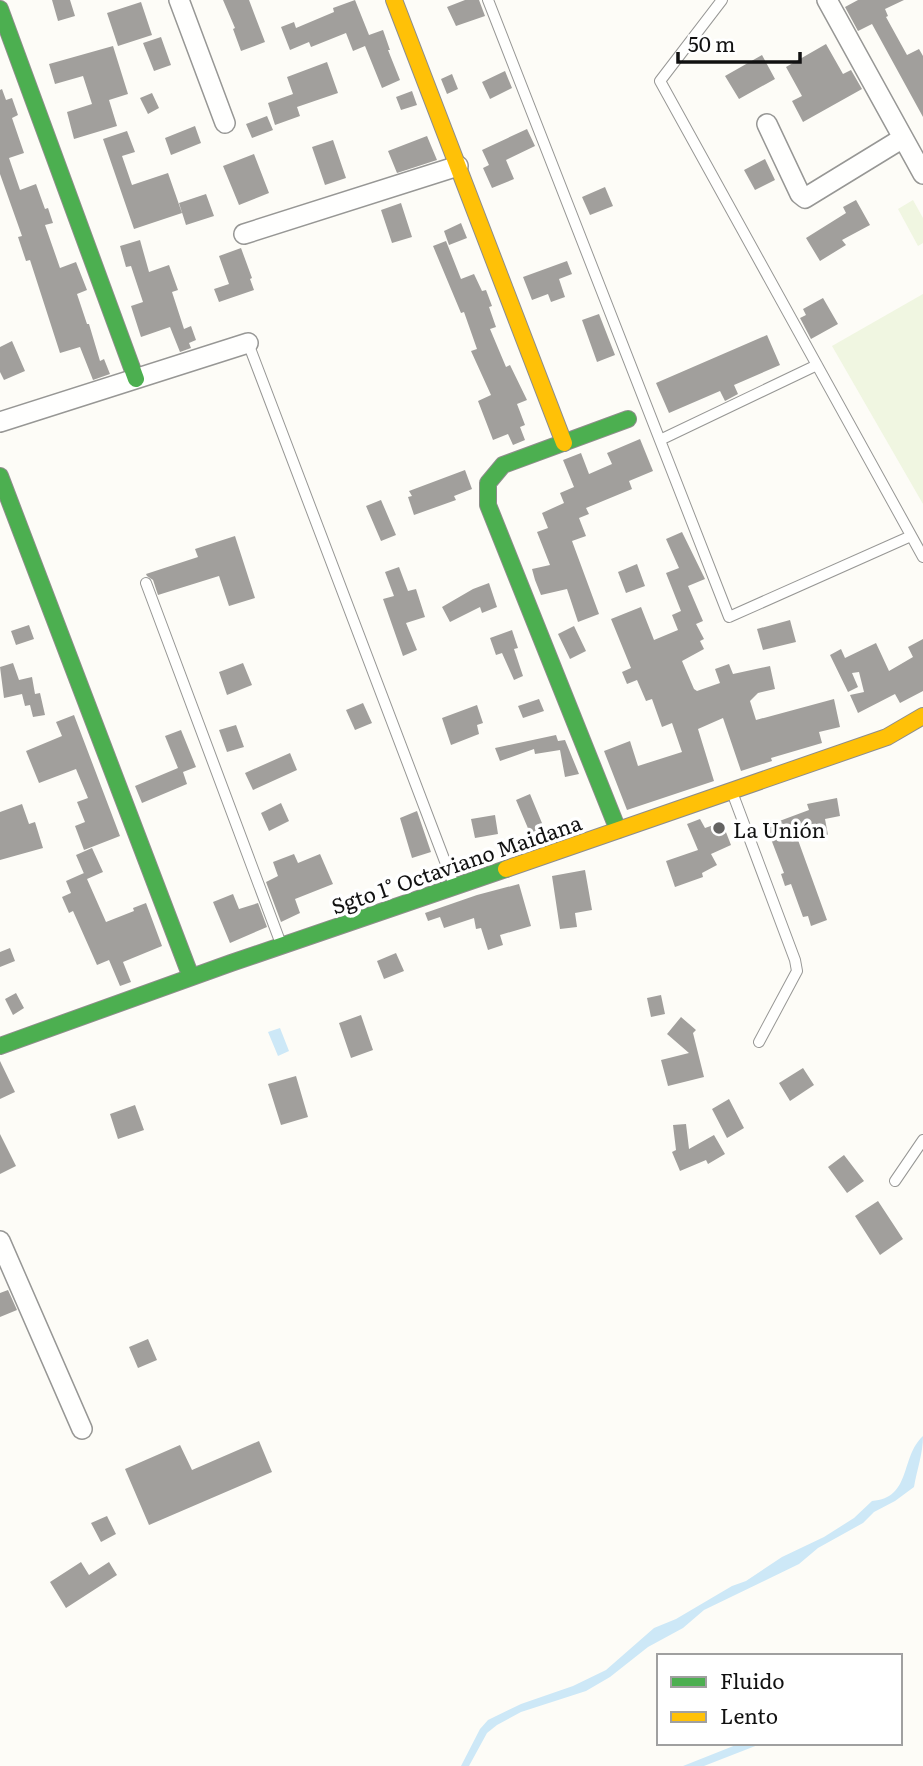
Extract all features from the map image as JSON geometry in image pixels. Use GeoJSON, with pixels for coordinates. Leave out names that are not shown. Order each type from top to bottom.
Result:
{"type":"FeatureCollection","features":[{"type":"Feature","properties":{"kind":"street"},"geometry":{"type":"LineString","coordinates":[[180,0],[225,123]]}},
{"type":"Feature","properties":{"kind":"street"},"geometry":{"type":"LineString","coordinates":[[394,0],[564,443]]}},
{"type":"Feature","properties":{"kind":"street"},"geometry":{"type":"LineString","coordinates":[[827,0],[923,174]]}},
{"type":"Feature","properties":{"kind":"street"},"geometry":{"type":"LineString","coordinates":[[0,9],[136,379]]}},
{"type":"Feature","properties":{"kind":"street"},"geometry":{"type":"LineString","coordinates":[[767,124],[800,194],[805,198],[903,138]]}},
{"type":"Feature","properties":{"kind":"street"},"geometry":{"type":"LineString","coordinates":[[244,234],[458,166]]}},
{"type":"Feature","properties":{"kind":"street"},"geometry":{"type":"LineString","coordinates":[[0,422],[248,343]]}},
{"type":"Feature","properties":{"kind":"street"},"geometry":{"type":"LineString","coordinates":[[618,830],[488,505],[488,482],[503,465],[628,419]]}},
{"type":"Feature","properties":{"kind":"street"},"geometry":{"type":"LineString","coordinates":[[0,476],[191,977]]}},
{"type":"Feature","properties":{"kind":"street","name":"Sgto 1° Octaviano Maidana"},"geometry":{"type":"LineString","coordinates":[[0,1046],[282,945],[887,737],[923,716]]}},
{"type":"Feature","properties":{"kind":"street"},"geometry":{"type":"LineString","coordinates":[[0,1241],[82,1429]]}},
{"type":"Feature","properties":{"kind":"lane"},"geometry":{"type":"LineString","coordinates":[[488,0],[729,617],[911,536]]}},
{"type":"Feature","properties":{"kind":"lane"},"geometry":{"type":"LineString","coordinates":[[722,0],[660,81],[923,557]]}},
{"type":"Feature","properties":{"kind":"lane"},"geometry":{"type":"LineString","coordinates":[[248,343],[455,885]]}},
{"type":"Feature","properties":{"kind":"lane"},"geometry":{"type":"LineString","coordinates":[[660,440],[817,365]]}},
{"type":"Feature","properties":{"kind":"lane"},"geometry":{"type":"LineString","coordinates":[[146,583],[282,945]]}},
{"type":"Feature","properties":{"kind":"lane"},"geometry":{"type":"LineString","coordinates":[[731,791],[797,971],[759,1042]]}},
{"type":"Feature","properties":{"kind":"lane"},"geometry":{"type":"LineString","coordinates":[[895,1181],[923,1140]]}},
{"type":"Feature","properties":{"kind":"green space"},"geometry":{"type":"Polygon","coordinates":[[[913,200],[923,218],[923,243],[918,246],[898,209],[913,200]]]}},
{"type":"Feature","properties":{"kind":"green space"},"geometry":{"type":"Polygon","coordinates":[[[923,294],[923,504],[832,346],[923,294]]]}},
{"type":"Feature","properties":{"kind":"water"},"geometry":{"type":"Polygon","coordinates":[[[280,1028],[289,1051],[278,1056],[268,1032],[280,1028]]]}},
{"type":"Feature","properties":{"kind":"water"},"geometry":{"type":"Polygon","coordinates":[[[923,1436],[914,1487],[895,1501],[874,1512],[863,1523],[818,1548],[799,1564],[704,1610],[683,1628],[648,1647],[610,1677],[586,1691],[521,1712],[497,1725],[487,1733],[469,1766],[461,1766],[480,1729],[488,1720],[606,1670],[654,1628],[746,1581],[782,1557],[824,1537],[854,1518],[872,1501],[894,1493],[900,1485],[916,1445],[923,1436]]]}},
{"type":"Feature","properties":{"kind":"water"},"geometry":{"type":"Polygon","coordinates":[[[736,1745],[758,1745],[704,1766],[683,1766],[736,1745]]]}},
{"type":"Feature","properties":{"kind":"building"},"geometry":{"type":"Polygon","coordinates":[[[52,0],[70,0],[75,16],[58,21],[52,0]]]}},
{"type":"Feature","properties":{"kind":"building"},"geometry":{"type":"Polygon","coordinates":[[[223,0],[249,0],[265,42],[241,51],[223,0]]]}},
{"type":"Feature","properties":{"kind":"building"},"geometry":{"type":"Polygon","coordinates":[[[355,0],[369,35],[383,30],[400,80],[382,88],[365,46],[353,51],[346,33],[311,47],[309,42],[290,50],[281,27],[294,22],[296,28],[334,12],[333,8],[355,0]]]}},
{"type":"Feature","properties":{"kind":"building"},"geometry":{"type":"Polygon","coordinates":[[[465,0],[479,0],[485,16],[456,26],[447,7],[465,0]]]}},
{"type":"Feature","properties":{"kind":"building"},"geometry":{"type":"Polygon","coordinates":[[[858,0],[904,0],[885,9],[888,16],[886,17],[907,55],[919,49],[923,56],[923,117],[872,24],[858,31],[845,7],[858,0]]]}},
{"type":"Feature","properties":{"kind":"building"},"geometry":{"type":"Polygon","coordinates":[[[141,2],[152,35],[118,46],[107,13],[141,2]]]}},
{"type":"Feature","properties":{"kind":"building"},"geometry":{"type":"Polygon","coordinates":[[[161,37],[171,65],[154,71],[143,43],[161,37]]]}},
{"type":"Feature","properties":{"kind":"building"},"geometry":{"type":"Polygon","coordinates":[[[826,44],[843,74],[851,70],[862,89],[803,122],[792,101],[802,96],[786,67],[826,44]]]}},
{"type":"Feature","properties":{"kind":"building"},"geometry":{"type":"Polygon","coordinates":[[[113,46],[128,94],[109,100],[117,126],[74,139],[67,112],[92,104],[83,76],[55,84],[49,64],[113,46]]]}},
{"type":"Feature","properties":{"kind":"building"},"geometry":{"type":"Polygon","coordinates":[[[762,55],[775,79],[739,99],[725,76],[762,55]]]}},
{"type":"Feature","properties":{"kind":"building"},"geometry":{"type":"Polygon","coordinates":[[[327,62],[338,93],[297,107],[300,116],[275,125],[268,103],[293,94],[287,77],[327,62]]]}},
{"type":"Feature","properties":{"kind":"building"},"geometry":{"type":"Polygon","coordinates":[[[505,71],[512,88],[490,99],[482,82],[505,71]]]}},
{"type":"Feature","properties":{"kind":"building"},"geometry":{"type":"Polygon","coordinates":[[[452,74],[458,89],[447,94],[441,79],[452,74]]]}},
{"type":"Feature","properties":{"kind":"building"},"geometry":{"type":"Polygon","coordinates":[[[2,89],[6,100],[12,98],[18,115],[12,118],[24,153],[9,158],[20,190],[36,184],[53,223],[45,225],[60,268],[76,262],[87,290],[77,294],[100,361],[104,359],[110,374],[93,380],[80,347],[60,353],[30,260],[26,261],[18,237],[22,236],[0,174],[2,89]]]}},
{"type":"Feature","properties":{"kind":"building"},"geometry":{"type":"Polygon","coordinates":[[[412,91],[417,105],[401,110],[396,97],[412,91]]]}},
{"type":"Feature","properties":{"kind":"building"},"geometry":{"type":"Polygon","coordinates":[[[152,93],[159,108],[148,114],[140,98],[152,93]]]}},
{"type":"Feature","properties":{"kind":"building"},"geometry":{"type":"Polygon","coordinates":[[[267,116],[273,130],[252,138],[246,124],[267,116]]]}},
{"type":"Feature","properties":{"kind":"building"},"geometry":{"type":"Polygon","coordinates":[[[195,126],[201,143],[171,155],[165,138],[195,126]]]}},
{"type":"Feature","properties":{"kind":"building"},"geometry":{"type":"Polygon","coordinates":[[[527,129],[535,146],[506,160],[514,179],[492,188],[483,168],[489,165],[482,150],[527,129]]]}},
{"type":"Feature","properties":{"kind":"building"},"geometry":{"type":"Polygon","coordinates":[[[127,131],[135,152],[122,156],[132,185],[168,173],[182,213],[134,229],[103,139],[127,131]]]}},
{"type":"Feature","properties":{"kind":"building"},"geometry":{"type":"Polygon","coordinates":[[[427,136],[437,160],[397,173],[388,151],[427,136]]]}},
{"type":"Feature","properties":{"kind":"building"},"geometry":{"type":"Polygon","coordinates":[[[333,140],[346,178],[325,185],[312,147],[333,140]]]}},
{"type":"Feature","properties":{"kind":"building"},"geometry":{"type":"Polygon","coordinates":[[[254,154],[269,193],[239,205],[223,166],[254,154]]]}},
{"type":"Feature","properties":{"kind":"building"},"geometry":{"type":"Polygon","coordinates":[[[765,159],[775,180],[755,190],[744,170],[765,159]]]}},
{"type":"Feature","properties":{"kind":"building"},"geometry":{"type":"Polygon","coordinates":[[[605,187],[613,206],[590,215],[582,197],[605,187]]]}},
{"type":"Feature","properties":{"kind":"building"},"geometry":{"type":"Polygon","coordinates":[[[206,194],[214,216],[186,225],[179,203],[206,194]]]}},
{"type":"Feature","properties":{"kind":"building"},"geometry":{"type":"Polygon","coordinates":[[[856,200],[870,225],[842,240],[846,245],[820,261],[806,238],[846,213],[843,207],[856,200]]]}},
{"type":"Feature","properties":{"kind":"building"},"geometry":{"type":"Polygon","coordinates":[[[401,203],[412,237],[392,243],[381,210],[401,203]]]}},
{"type":"Feature","properties":{"kind":"building"},"geometry":{"type":"Polygon","coordinates":[[[461,223],[467,238],[449,245],[444,231],[461,223]]]}},
{"type":"Feature","properties":{"kind":"building"},"geometry":{"type":"Polygon","coordinates":[[[140,240],[149,272],[169,265],[178,290],[172,292],[184,329],[191,326],[196,340],[189,343],[191,348],[180,352],[170,327],[141,337],[131,306],[143,302],[131,266],[126,267],[120,246],[140,240]]]}},
{"type":"Feature","properties":{"kind":"building"},"geometry":{"type":"Polygon","coordinates":[[[446,241],[461,279],[474,274],[482,291],[486,290],[496,327],[490,329],[506,367],[510,365],[527,400],[517,404],[525,425],[520,427],[525,440],[513,445],[508,434],[493,440],[478,401],[491,395],[471,351],[477,349],[464,312],[461,313],[433,246],[446,241]]]}},
{"type":"Feature","properties":{"kind":"building"},"geometry":{"type":"Polygon","coordinates":[[[241,248],[254,290],[219,302],[214,289],[229,284],[219,256],[241,248]]]}},
{"type":"Feature","properties":{"kind":"building"},"geometry":{"type":"Polygon","coordinates":[[[567,261],[572,274],[559,279],[565,297],[551,302],[548,294],[532,300],[523,277],[567,261]]]}},
{"type":"Feature","properties":{"kind":"building"},"geometry":{"type":"Polygon","coordinates":[[[823,298],[838,324],[811,339],[800,318],[806,315],[803,309],[823,298]]]}},
{"type":"Feature","properties":{"kind":"building"},"geometry":{"type":"Polygon","coordinates":[[[599,314],[615,355],[597,362],[582,320],[599,314]]]}},
{"type":"Feature","properties":{"kind":"building"},"geometry":{"type":"Polygon","coordinates":[[[767,335],[780,365],[734,385],[738,394],[725,401],[720,391],[669,413],[656,383],[767,335]]]}},
{"type":"Feature","properties":{"kind":"building"},"geometry":{"type":"Polygon","coordinates":[[[12,341],[25,371],[4,380],[0,372],[0,347],[12,341]]]}},
{"type":"Feature","properties":{"kind":"building"},"geometry":{"type":"Polygon","coordinates":[[[640,439],[653,471],[629,481],[632,489],[586,508],[589,514],[579,518],[586,536],[572,541],[599,614],[578,622],[567,589],[541,595],[535,580],[532,569],[550,565],[537,532],[548,528],[542,513],[564,503],[560,493],[574,487],[563,460],[581,453],[589,474],[612,464],[607,453],[640,439]]]}},
{"type":"Feature","properties":{"kind":"building"},"geometry":{"type":"Polygon","coordinates":[[[465,470],[472,489],[454,496],[456,500],[414,515],[408,497],[412,496],[409,491],[465,470]]]}},
{"type":"Feature","properties":{"kind":"building"},"geometry":{"type":"Polygon","coordinates":[[[381,500],[396,535],[381,541],[366,506],[381,500]]]}},
{"type":"Feature","properties":{"kind":"building"},"geometry":{"type":"Polygon","coordinates":[[[682,532],[705,579],[688,586],[703,621],[696,624],[704,639],[700,641],[704,649],[682,661],[694,689],[697,691],[720,683],[715,669],[729,664],[733,674],[770,666],[775,689],[758,693],[750,701],[756,720],[834,699],[840,727],[819,732],[822,743],[771,758],[772,761],[741,771],[723,718],[698,729],[714,781],[627,810],[604,751],[630,741],[638,766],[682,752],[672,723],[662,727],[652,699],[646,701],[637,680],[627,684],[622,672],[631,668],[611,619],[641,607],[654,640],[678,630],[672,615],[681,611],[666,573],[679,568],[666,539],[682,532]]]}},
{"type":"Feature","properties":{"kind":"building"},"geometry":{"type":"Polygon","coordinates":[[[235,536],[255,598],[229,606],[219,576],[158,595],[153,580],[146,574],[198,557],[195,549],[235,536]]]}},
{"type":"Feature","properties":{"kind":"building"},"geometry":{"type":"Polygon","coordinates":[[[637,564],[645,586],[626,593],[618,572],[637,564]]]}},
{"type":"Feature","properties":{"kind":"building"},"geometry":{"type":"Polygon","coordinates":[[[399,567],[408,591],[416,589],[425,617],[406,623],[417,650],[403,656],[383,599],[394,596],[385,572],[399,567]]]}},
{"type":"Feature","properties":{"kind":"building"},"geometry":{"type":"Polygon","coordinates":[[[489,583],[497,607],[482,613],[480,607],[450,622],[442,607],[489,583]]]}},
{"type":"Feature","properties":{"kind":"building"},"geometry":{"type":"Polygon","coordinates":[[[790,620],[796,642],[763,650],[757,629],[790,620]]]}},
{"type":"Feature","properties":{"kind":"building"},"geometry":{"type":"Polygon","coordinates":[[[29,625],[34,639],[16,645],[11,631],[29,625]]]}},
{"type":"Feature","properties":{"kind":"building"},"geometry":{"type":"Polygon","coordinates":[[[574,626],[586,651],[570,659],[558,634],[574,626]]]}},
{"type":"Feature","properties":{"kind":"building"},"geometry":{"type":"Polygon","coordinates":[[[512,630],[518,648],[514,649],[523,676],[514,680],[502,653],[496,655],[490,638],[512,630]]]}},
{"type":"Feature","properties":{"kind":"building"},"geometry":{"type":"Polygon","coordinates":[[[923,639],[923,691],[900,703],[895,694],[858,713],[850,695],[864,692],[859,672],[852,673],[858,687],[848,692],[830,655],[841,649],[845,658],[876,643],[889,671],[913,657],[908,647],[923,639]]]}},
{"type":"Feature","properties":{"kind":"building"},"geometry":{"type":"Polygon","coordinates":[[[13,663],[19,680],[32,677],[35,694],[40,693],[45,715],[33,717],[30,705],[25,706],[22,694],[4,698],[0,667],[13,663]]]}},
{"type":"Feature","properties":{"kind":"building"},"geometry":{"type":"Polygon","coordinates":[[[243,663],[252,685],[227,695],[219,672],[243,663]]]}},
{"type":"Feature","properties":{"kind":"building"},"geometry":{"type":"Polygon","coordinates":[[[539,699],[544,711],[523,718],[518,706],[539,699]]]}},
{"type":"Feature","properties":{"kind":"building"},"geometry":{"type":"Polygon","coordinates":[[[363,703],[372,723],[355,730],[346,710],[363,703]]]}},
{"type":"Feature","properties":{"kind":"building"},"geometry":{"type":"Polygon","coordinates":[[[477,705],[483,723],[477,725],[479,734],[451,745],[442,718],[477,705]]]}},
{"type":"Feature","properties":{"kind":"building"},"geometry":{"type":"Polygon","coordinates":[[[74,715],[120,836],[84,850],[75,826],[85,822],[77,802],[88,798],[76,769],[39,783],[26,751],[62,736],[56,722],[74,715]]]}},
{"type":"Feature","properties":{"kind":"building"},"geometry":{"type":"Polygon","coordinates":[[[236,725],[244,747],[227,752],[219,730],[236,725]]]}},
{"type":"Feature","properties":{"kind":"building"},"geometry":{"type":"Polygon","coordinates":[[[181,730],[196,767],[183,772],[187,784],[142,803],[135,786],[178,768],[165,736],[181,730]]]}},
{"type":"Feature","properties":{"kind":"building"},"geometry":{"type":"Polygon","coordinates":[[[556,735],[558,741],[565,740],[579,774],[565,777],[560,750],[535,754],[534,749],[500,761],[495,748],[556,735]]]}},
{"type":"Feature","properties":{"kind":"building"},"geometry":{"type":"Polygon","coordinates":[[[290,753],[297,770],[253,790],[245,773],[290,753]]]}},
{"type":"Feature","properties":{"kind":"building"},"geometry":{"type":"Polygon","coordinates":[[[530,794],[544,828],[530,833],[516,800],[530,794]]]}},
{"type":"Feature","properties":{"kind":"building"},"geometry":{"type":"Polygon","coordinates":[[[837,798],[840,816],[825,819],[828,835],[798,840],[827,920],[811,926],[808,916],[803,917],[791,884],[785,886],[781,874],[784,873],[766,826],[809,810],[807,804],[837,798]]]}},
{"type":"Feature","properties":{"kind":"building"},"geometry":{"type":"Polygon","coordinates":[[[281,803],[289,821],[269,831],[261,813],[281,803]]]}},
{"type":"Feature","properties":{"kind":"building"},"geometry":{"type":"Polygon","coordinates":[[[22,804],[29,824],[35,822],[43,848],[0,860],[0,812],[22,804]]]}},
{"type":"Feature","properties":{"kind":"building"},"geometry":{"type":"Polygon","coordinates":[[[417,811],[431,852],[412,858],[400,818],[417,811]]]}},
{"type":"Feature","properties":{"kind":"building"},"geometry":{"type":"Polygon","coordinates":[[[495,815],[498,834],[475,838],[471,819],[495,815]]]}},
{"type":"Feature","properties":{"kind":"building"},"geometry":{"type":"Polygon","coordinates":[[[700,819],[705,828],[722,822],[731,845],[711,854],[717,865],[702,873],[703,877],[675,887],[666,861],[698,850],[687,824],[700,819]]]}},
{"type":"Feature","properties":{"kind":"building"},"geometry":{"type":"Polygon","coordinates":[[[92,848],[103,872],[87,879],[106,922],[146,903],[162,946],[123,962],[131,982],[120,986],[109,960],[97,965],[73,911],[69,913],[62,897],[71,893],[66,881],[84,873],[76,855],[92,848]]]}},
{"type":"Feature","properties":{"kind":"building"},"geometry":{"type":"Polygon","coordinates":[[[294,854],[298,863],[320,854],[333,884],[295,899],[300,913],[281,922],[266,882],[278,876],[273,862],[294,854]]]}},
{"type":"Feature","properties":{"kind":"building"},"geometry":{"type":"Polygon","coordinates":[[[585,870],[592,910],[575,913],[577,927],[560,929],[552,876],[585,870]]]}},
{"type":"Feature","properties":{"kind":"building"},"geometry":{"type":"Polygon","coordinates":[[[519,884],[531,926],[500,935],[503,945],[488,950],[481,928],[476,929],[474,918],[444,928],[440,917],[428,921],[425,913],[477,895],[519,884]]]}},
{"type":"Feature","properties":{"kind":"building"},"geometry":{"type":"Polygon","coordinates":[[[233,894],[239,909],[258,903],[267,927],[230,943],[213,902],[233,894]]]}},
{"type":"Feature","properties":{"kind":"building"},"geometry":{"type":"Polygon","coordinates":[[[10,948],[15,961],[0,967],[0,952],[10,948]]]}},
{"type":"Feature","properties":{"kind":"building"},"geometry":{"type":"Polygon","coordinates":[[[396,953],[404,971],[384,979],[377,961],[396,953]]]}},
{"type":"Feature","properties":{"kind":"building"},"geometry":{"type":"Polygon","coordinates":[[[16,993],[24,1008],[13,1015],[5,999],[16,993]]]}},
{"type":"Feature","properties":{"kind":"building"},"geometry":{"type":"Polygon","coordinates":[[[661,995],[665,1014],[651,1017],[647,998],[661,995]]]}},
{"type":"Feature","properties":{"kind":"building"},"geometry":{"type":"Polygon","coordinates":[[[361,1015],[373,1050],[351,1058],[339,1023],[361,1015]]]}},
{"type":"Feature","properties":{"kind":"building"},"geometry":{"type":"Polygon","coordinates":[[[681,1017],[696,1030],[693,1033],[704,1077],[668,1086],[661,1060],[689,1053],[667,1034],[681,1017]]]}},
{"type":"Feature","properties":{"kind":"building"},"geometry":{"type":"Polygon","coordinates":[[[0,1061],[15,1092],[0,1099],[0,1061]]]}},
{"type":"Feature","properties":{"kind":"building"},"geometry":{"type":"Polygon","coordinates":[[[803,1068],[814,1085],[790,1101],[779,1083],[803,1068]]]}},
{"type":"Feature","properties":{"kind":"building"},"geometry":{"type":"Polygon","coordinates":[[[296,1076],[308,1117],[281,1125],[268,1084],[296,1076]]]}},
{"type":"Feature","properties":{"kind":"building"},"geometry":{"type":"Polygon","coordinates":[[[729,1099],[744,1128],[727,1138],[712,1109],[729,1099]]]}},
{"type":"Feature","properties":{"kind":"building"},"geometry":{"type":"Polygon","coordinates":[[[135,1105],[144,1130],[118,1139],[110,1114],[135,1105]]]}},
{"type":"Feature","properties":{"kind":"building"},"geometry":{"type":"Polygon","coordinates":[[[686,1124],[689,1149],[714,1135],[725,1154],[708,1164],[706,1160],[680,1171],[672,1152],[676,1150],[673,1125],[686,1124]]]}},
{"type":"Feature","properties":{"kind":"building"},"geometry":{"type":"Polygon","coordinates":[[[0,1134],[16,1166],[0,1174],[0,1134]]]}},
{"type":"Feature","properties":{"kind":"building"},"geometry":{"type":"Polygon","coordinates":[[[844,1155],[864,1181],[847,1193],[828,1167],[844,1155]]]}},
{"type":"Feature","properties":{"kind":"building"},"geometry":{"type":"Polygon","coordinates":[[[878,1201],[903,1239],[880,1255],[855,1216],[878,1201]]]}},
{"type":"Feature","properties":{"kind":"building"},"geometry":{"type":"Polygon","coordinates":[[[8,1290],[17,1310],[0,1317],[0,1293],[8,1290]]]}},
{"type":"Feature","properties":{"kind":"building"},"geometry":{"type":"Polygon","coordinates":[[[148,1339],[157,1360],[138,1368],[129,1347],[148,1339]]]}},
{"type":"Feature","properties":{"kind":"building"},"geometry":{"type":"Polygon","coordinates":[[[259,1441],[272,1472],[149,1525],[125,1469],[180,1445],[192,1470],[259,1441]]]}},
{"type":"Feature","properties":{"kind":"building"},"geometry":{"type":"Polygon","coordinates":[[[107,1516],[116,1534],[101,1542],[91,1523],[107,1516]]]}},
{"type":"Feature","properties":{"kind":"building"},"geometry":{"type":"Polygon","coordinates":[[[81,1562],[89,1575],[109,1562],[117,1575],[66,1608],[50,1582],[81,1562]]]}},
{"type":"Feature","properties":{"kind":"traffic: fast"},"geometry":{"type":"LineString","coordinates":[[0,9],[136,379]]}},
{"type":"Feature","properties":{"kind":"traffic: fast"},"geometry":{"type":"LineString","coordinates":[[618,830],[488,505],[488,483],[503,465],[628,419]]}},
{"type":"Feature","properties":{"kind":"traffic: fast"},"geometry":{"type":"LineString","coordinates":[[0,476],[191,977]]}},
{"type":"Feature","properties":{"kind":"traffic: fast"},"geometry":{"type":"LineString","coordinates":[[0,1046],[506,869]]}},
{"type":"Feature","properties":{"kind":"traffic: slow"},"geometry":{"type":"LineString","coordinates":[[394,0],[564,443]]}},
{"type":"Feature","properties":{"kind":"traffic: slow"},"geometry":{"type":"LineString","coordinates":[[506,869],[887,737],[923,716]]}},
{"type":"Feature","properties":{"kind":"place","name":"La Unión"},"geometry":{"type":"Point","coordinates":[719,828]}}]}
